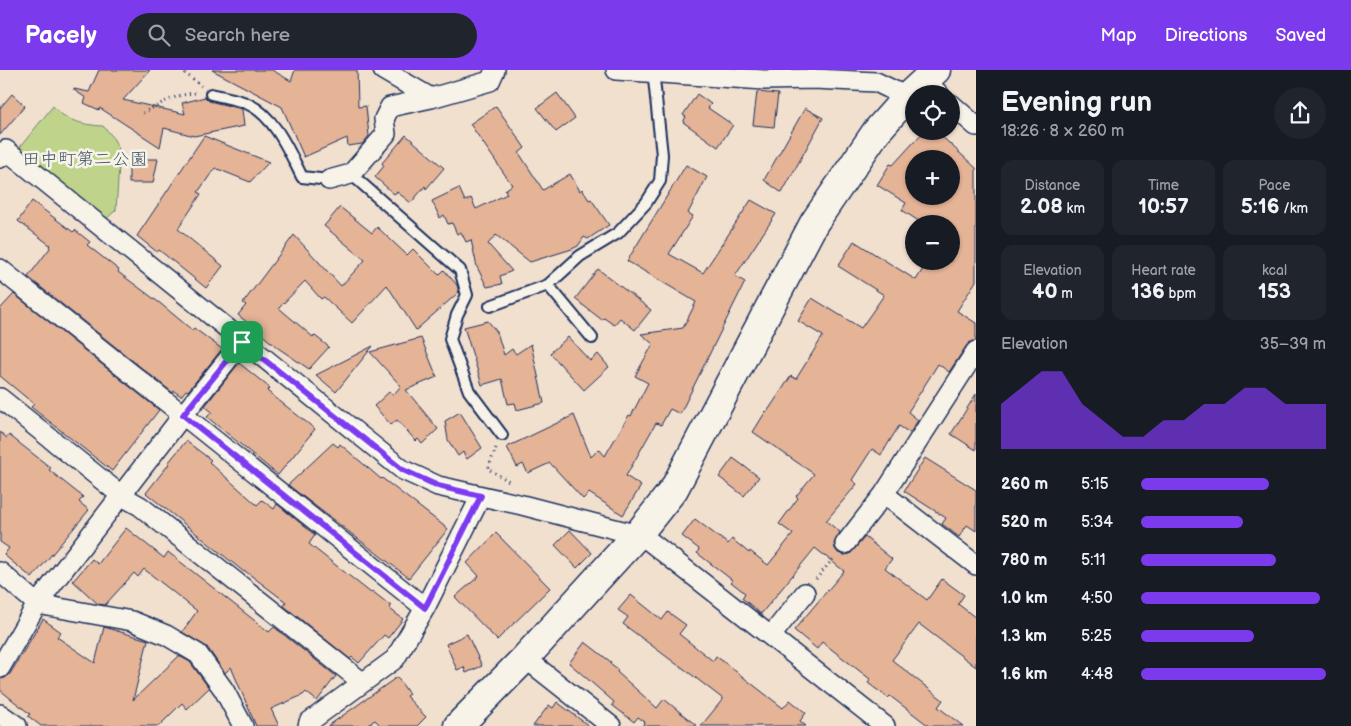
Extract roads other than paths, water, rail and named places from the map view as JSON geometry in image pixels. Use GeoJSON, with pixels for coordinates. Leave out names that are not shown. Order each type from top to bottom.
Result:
{"type":"FeatureCollection","features":[{"type":"Feature","properties":{"kind":"street"},"geometry":{"type":"LineString","coordinates":[[383,70],[431,98]]}},
{"type":"Feature","properties":{"kind":"street"},"geometry":{"type":"LineString","coordinates":[[329,180],[352,174],[386,134],[384,120],[390,107],[431,98],[490,81],[495,70]]}},
{"type":"Feature","properties":{"kind":"street"},"geometry":{"type":"LineString","coordinates":[[616,70],[763,75],[814,79],[878,76],[927,85]]}},
{"type":"Feature","properties":{"kind":"street"},"geometry":{"type":"LineString","coordinates":[[458,726],[525,658],[639,534],[674,488],[814,222],[876,132],[905,105]]}},
{"type":"Feature","properties":{"kind":"street"},"geometry":{"type":"LineString","coordinates":[[960,112],[976,126]]}},
{"type":"Feature","properties":{"kind":"street"},"geometry":{"type":"LineString","coordinates":[[2,151],[403,470],[438,486],[639,534],[885,726]]}},
{"type":"Feature","properties":{"kind":"street"},"geometry":{"type":"LineString","coordinates":[[0,269],[425,608]]}},
{"type":"Feature","properties":{"kind":"street"},"geometry":{"type":"LineString","coordinates":[[0,668],[37,604],[242,342]]}},
{"type":"Feature","properties":{"kind":"street"},"geometry":{"type":"LineString","coordinates":[[845,544],[884,494],[976,352]]}},
{"type":"Feature","properties":{"kind":"street"},"geometry":{"type":"LineString","coordinates":[[0,398],[122,496],[140,506],[362,682]]}},
{"type":"Feature","properties":{"kind":"street"},"geometry":{"type":"LineString","coordinates":[[884,494],[976,565]]}},
{"type":"Feature","properties":{"kind":"street"},"geometry":{"type":"LineString","coordinates":[[308,726],[309,722],[394,659],[425,608],[481,496]]}},
{"type":"Feature","properties":{"kind":"street"},"geometry":{"type":"LineString","coordinates":[[0,572],[37,604],[132,621],[166,635],[198,654],[224,690],[243,726]]}},
{"type":"Feature","properties":{"kind":"street"},"geometry":{"type":"LineString","coordinates":[[771,636],[805,594]]}},
{"type":"Feature","properties":{"kind":"street"},"geometry":{"type":"LineString","coordinates":[[525,658],[611,726]]}},
{"type":"Feature","properties":{"kind":"street"},"geometry":{"type":"LineString","coordinates":[[0,714],[17,726]]}},
{"type":"Feature","properties":{"kind":"lane"},"geometry":{"type":"LineString","coordinates":[[490,306],[548,285],[580,256],[618,233],[646,204],[660,181],[662,155],[653,71]]}},
{"type":"Feature","properties":{"kind":"lane"},"geometry":{"type":"LineString","coordinates":[[211,94],[248,104],[260,112],[286,143],[302,177],[329,180]]}},
{"type":"Feature","properties":{"kind":"lane"},"geometry":{"type":"LineString","coordinates":[[352,174],[460,270],[467,295],[457,315],[450,339],[469,391],[502,435]]}},
{"type":"Feature","properties":{"kind":"lane"},"geometry":{"type":"LineString","coordinates":[[548,285],[592,338]]}},
{"type":"Feature","properties":{"kind":"park label","name":"田中町第二公園"},"geometry":{"type":"Point","coordinates":[85,159]}}]}
